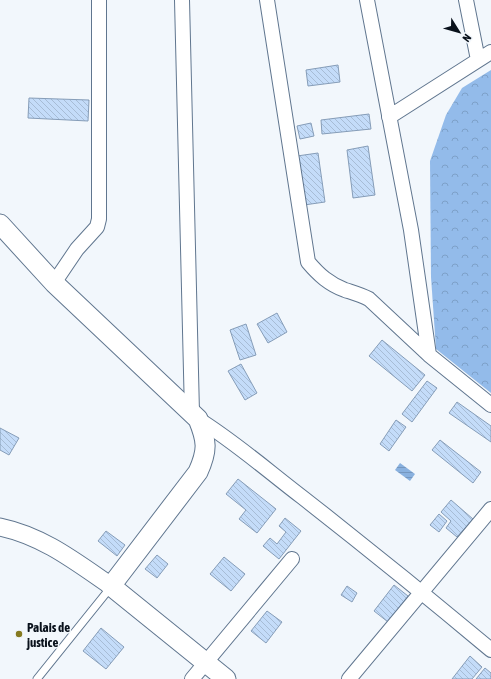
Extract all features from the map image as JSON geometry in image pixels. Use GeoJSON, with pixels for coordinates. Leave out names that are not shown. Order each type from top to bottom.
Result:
{"type":"FeatureCollection","features":[{"type":"Feature","properties":{"kind":"main road"},"geometry":{"type":"LineString","coordinates":[[0,224],[54,284],[195,416],[204,434],[206,446],[204,458],[198,472],[111,586],[226,679]]}},
{"type":"Feature","properties":{"kind":"street"},"geometry":{"type":"LineString","coordinates":[[54,284],[77,249],[97,227],[99,219],[99,0]]}},
{"type":"Feature","properties":{"kind":"street"},"geometry":{"type":"LineString","coordinates":[[182,0],[195,416],[223,436],[422,592],[491,650]]}},
{"type":"Feature","properties":{"kind":"street"},"geometry":{"type":"LineString","coordinates":[[267,0],[308,262],[323,279],[336,286],[360,294],[369,299],[429,355],[491,405]]}},
{"type":"Feature","properties":{"kind":"street"},"geometry":{"type":"LineString","coordinates":[[367,0],[412,230],[429,355]]}},
{"type":"Feature","properties":{"kind":"street"},"geometry":{"type":"LineString","coordinates":[[466,0],[478,60]]}},
{"type":"Feature","properties":{"kind":"street"},"geometry":{"type":"LineString","coordinates":[[389,117],[491,52]]}},
{"type":"Feature","properties":{"kind":"street"},"geometry":{"type":"LineString","coordinates":[[349,679],[491,509]]}},
{"type":"Feature","properties":{"kind":"street"},"geometry":{"type":"LineString","coordinates":[[0,527],[41,540],[64,552],[111,586]]}},
{"type":"Feature","properties":{"kind":"street"},"geometry":{"type":"LineString","coordinates":[[192,679],[292,559]]}},
{"type":"Feature","properties":{"kind":"lane"},"geometry":{"type":"LineString","coordinates":[[36,679],[111,586]]}},
{"type":"Feature","properties":{"kind":"green space"},"geometry":{"type":"Polygon","coordinates":[[[491,70],[491,393],[436,349],[431,277],[430,161],[446,115],[462,88],[491,70]]]}},
{"type":"Feature","properties":{"kind":"shaded area"},"geometry":{"type":"Polygon","coordinates":[[[400,463],[415,474],[410,481],[395,470],[400,463]]]}},
{"type":"Feature","properties":{"kind":"building"},"geometry":{"type":"Polygon","coordinates":[[[338,65],[340,82],[308,86],[306,70],[338,65]]]}},
{"type":"Feature","properties":{"kind":"building"},"geometry":{"type":"Polygon","coordinates":[[[29,98],[89,100],[88,121],[28,118],[29,98]]]}},
{"type":"Feature","properties":{"kind":"building"},"geometry":{"type":"Polygon","coordinates":[[[369,114],[371,129],[322,134],[321,120],[369,114]]]}},
{"type":"Feature","properties":{"kind":"building"},"geometry":{"type":"Polygon","coordinates":[[[311,123],[314,136],[300,139],[297,126],[311,123]]]}},
{"type":"Feature","properties":{"kind":"building"},"geometry":{"type":"Polygon","coordinates":[[[368,146],[375,195],[353,198],[347,150],[368,146]]]}},
{"type":"Feature","properties":{"kind":"building"},"geometry":{"type":"Polygon","coordinates":[[[318,153],[325,202],[304,205],[297,156],[318,153]]]}},
{"type":"Feature","properties":{"kind":"building"},"geometry":{"type":"Polygon","coordinates":[[[277,313],[287,332],[268,343],[257,324],[277,313]]]}},
{"type":"Feature","properties":{"kind":"building"},"geometry":{"type":"Polygon","coordinates":[[[246,324],[256,355],[240,360],[230,330],[246,324]]]}},
{"type":"Feature","properties":{"kind":"building"},"geometry":{"type":"Polygon","coordinates":[[[382,340],[425,375],[412,391],[369,356],[382,340]]]}},
{"type":"Feature","properties":{"kind":"building"},"geometry":{"type":"Polygon","coordinates":[[[241,364],[257,393],[245,400],[228,371],[241,364]]]}},
{"type":"Feature","properties":{"kind":"building"},"geometry":{"type":"Polygon","coordinates":[[[427,381],[437,388],[412,422],[402,414],[427,381]]]}},
{"type":"Feature","properties":{"kind":"building"},"geometry":{"type":"Polygon","coordinates":[[[457,402],[491,426],[491,442],[449,413],[457,402]]]}},
{"type":"Feature","properties":{"kind":"building"},"geometry":{"type":"Polygon","coordinates":[[[396,420],[406,427],[389,451],[380,444],[396,420]]]}},
{"type":"Feature","properties":{"kind":"building"},"geometry":{"type":"Polygon","coordinates":[[[0,428],[19,438],[9,455],[0,450],[0,428]]]}},
{"type":"Feature","properties":{"kind":"building"},"geometry":{"type":"Polygon","coordinates":[[[440,440],[481,472],[473,483],[432,450],[440,440]]]}},
{"type":"Feature","properties":{"kind":"building"},"geometry":{"type":"Polygon","coordinates":[[[238,479],[276,509],[257,533],[239,519],[246,510],[226,494],[238,479]]]}},
{"type":"Feature","properties":{"kind":"building"},"geometry":{"type":"Polygon","coordinates":[[[451,500],[473,519],[457,537],[446,528],[451,521],[441,512],[451,500]]]}},
{"type":"Feature","properties":{"kind":"building"},"geometry":{"type":"Polygon","coordinates":[[[439,514],[447,521],[439,532],[430,525],[439,514]]]}},
{"type":"Feature","properties":{"kind":"building"},"geometry":{"type":"Polygon","coordinates":[[[285,518],[301,531],[279,559],[263,546],[270,538],[277,544],[286,532],[279,526],[285,518]]]}},
{"type":"Feature","properties":{"kind":"building"},"geometry":{"type":"Polygon","coordinates":[[[106,531],[125,545],[117,556],[98,541],[106,531]]]}},
{"type":"Feature","properties":{"kind":"building"},"geometry":{"type":"Polygon","coordinates":[[[157,555],[168,564],[157,578],[145,569],[157,555]]]}},
{"type":"Feature","properties":{"kind":"building"},"geometry":{"type":"Polygon","coordinates":[[[224,557],[245,574],[231,591],[210,574],[224,557]]]}},
{"type":"Feature","properties":{"kind":"building"},"geometry":{"type":"Polygon","coordinates":[[[394,585],[408,596],[388,622],[374,611],[394,585]]]}},
{"type":"Feature","properties":{"kind":"building"},"geometry":{"type":"Polygon","coordinates":[[[347,586],[357,593],[352,602],[341,595],[347,586]]]}},
{"type":"Feature","properties":{"kind":"building"},"geometry":{"type":"Polygon","coordinates":[[[267,611],[282,622],[266,643],[251,631],[267,611]]]}},
{"type":"Feature","properties":{"kind":"building"},"geometry":{"type":"Polygon","coordinates":[[[101,628],[124,647],[106,669],[83,651],[101,628]]]}},
{"type":"Feature","properties":{"kind":"building"},"geometry":{"type":"Polygon","coordinates":[[[470,656],[482,667],[472,679],[452,679],[470,656]]]}},
{"type":"Feature","properties":{"kind":"building"},"geometry":{"type":"Polygon","coordinates":[[[485,668],[491,673],[491,679],[476,679],[485,668]]]}},
{"type":"Feature","properties":{"kind":"place","name":"Palais de justice"},"geometry":{"type":"Point","coordinates":[19,634]}}]}
